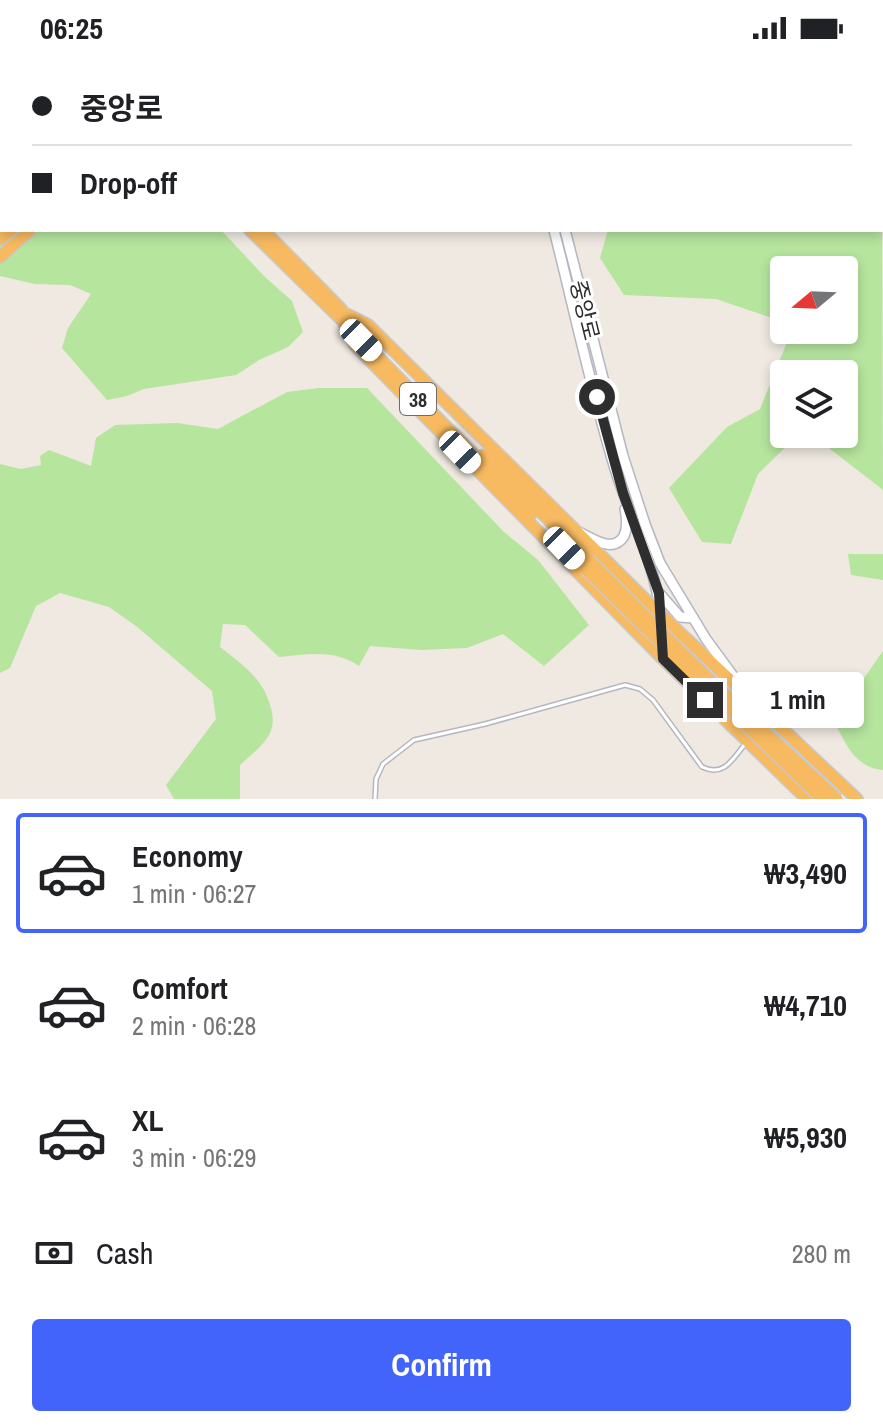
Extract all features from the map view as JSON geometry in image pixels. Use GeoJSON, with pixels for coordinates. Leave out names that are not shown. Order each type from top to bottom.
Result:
{"type":"FeatureCollection","features":[{"type":"Feature","properties":{"kind":"highway"},"geometry":{"type":"LineString","coordinates":[[0,257],[28,232]]}},
{"type":"Feature","properties":{"kind":"highway","name":"38"},"geometry":{"type":"LineString","coordinates":[[252,232],[345,318]]}},
{"type":"Feature","properties":{"kind":"highway","name":"38"},"geometry":{"type":"LineString","coordinates":[[265,232],[345,318],[822,799]]}},
{"type":"Feature","properties":{"kind":"highway"},"geometry":{"type":"LineString","coordinates":[[345,318],[368,325],[661,615],[854,796]]}},
{"type":"Feature","properties":{"kind":"highway"},"geometry":{"type":"LineString","coordinates":[[345,318],[355,345],[663,659],[807,799]]}},
{"type":"Feature","properties":{"kind":"highway","name":"38"},"geometry":{"type":"LineString","coordinates":[[587,564],[837,799]]}},
{"type":"Feature","properties":{"kind":"highway"},"geometry":{"type":"LineString","coordinates":[[607,602],[621,608],[630,597],[627,581]]}},
{"type":"Feature","properties":{"kind":"main road","name":"중앙로"},"geometry":{"type":"LineString","coordinates":[[555,232],[615,467],[659,593],[663,659]]}},
{"type":"Feature","properties":{"kind":"main road","name":"중앙로"},"geometry":{"type":"LineString","coordinates":[[566,232],[631,485],[660,563],[744,693]]}},
{"type":"Feature","properties":{"kind":"main road"},"geometry":{"type":"LineString","coordinates":[[578,532],[604,544],[614,545],[621,541],[627,529],[626,515],[615,467]]}},
{"type":"Feature","properties":{"kind":"main road"},"geometry":{"type":"LineString","coordinates":[[659,593],[680,617],[693,618]]}},
{"type":"Feature","properties":{"kind":"lane"},"geometry":{"type":"LineString","coordinates":[[375,799],[376,779],[383,764],[414,740],[485,724],[625,685],[640,689],[653,700],[702,767],[712,772],[724,768],[747,741]]}},
{"type":"Feature","properties":{"kind":"lane"},"geometry":{"type":"LineString","coordinates":[[854,796],[864,799]]}},
{"type":"Feature","properties":{"kind":"green space"},"geometry":{"type":"Polygon","coordinates":[[[0,232],[223,232],[292,301],[303,332],[288,347],[236,375],[144,389],[107,400],[62,348],[68,328],[91,294],[70,285],[35,284],[0,276],[0,232]]]}},
{"type":"Feature","properties":{"kind":"green space"},"geometry":{"type":"Polygon","coordinates":[[[607,232],[882,232],[883,490],[829,448],[858,448],[858,360],[780,360],[786,344],[858,344],[858,256],[770,256],[770,317],[716,299],[624,295],[600,258],[607,232]]]}},
{"type":"Feature","properties":{"kind":"green space"},"geometry":{"type":"Polygon","coordinates":[[[770,384],[770,448],[785,448],[758,474],[731,544],[702,542],[669,488],[727,427],[760,409],[770,384]]]}},
{"type":"Feature","properties":{"kind":"green space"},"geometry":{"type":"Polygon","coordinates":[[[367,388],[503,531],[538,560],[589,625],[544,666],[503,634],[467,648],[421,650],[370,646],[359,666],[330,655],[279,657],[245,625],[223,624],[220,647],[252,673],[263,688],[272,711],[271,730],[240,765],[240,799],[174,799],[166,785],[216,719],[212,691],[136,626],[109,607],[60,593],[36,606],[10,668],[0,673],[0,464],[21,469],[41,465],[40,456],[49,450],[91,466],[96,438],[115,425],[177,423],[218,429],[287,392],[367,388]]]}},
{"type":"Feature","properties":{"kind":"green space"},"geometry":{"type":"Polygon","coordinates":[[[848,554],[883,554],[883,580],[851,575],[848,554]]]}},
{"type":"Feature","properties":{"kind":"green space"},"geometry":{"type":"Polygon","coordinates":[[[883,651],[883,770],[865,764],[852,753],[834,721],[883,651]]]}},
{"type":"Feature","properties":{"kind":"route"},"geometry":{"type":"LineString","coordinates":[[597,397],[623,493],[659,593],[663,659],[705,700]]}}]}
